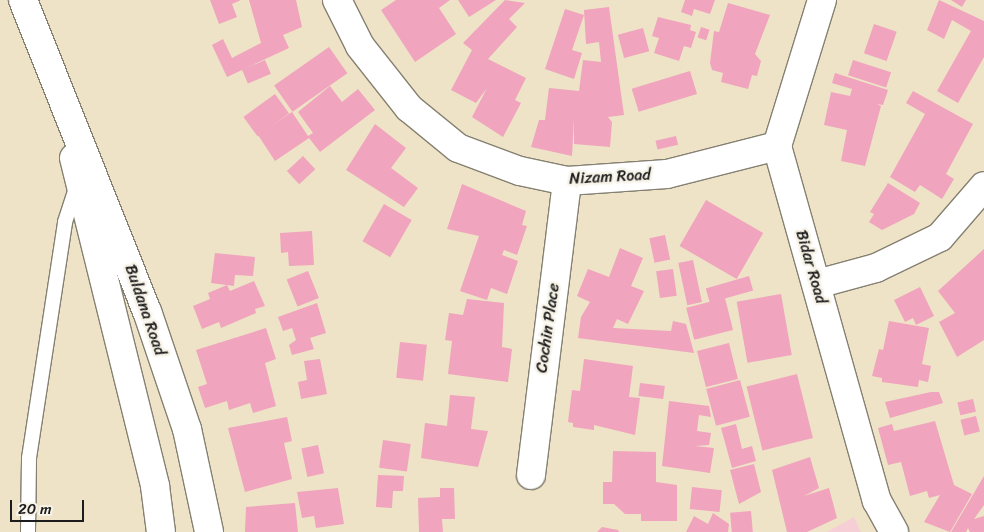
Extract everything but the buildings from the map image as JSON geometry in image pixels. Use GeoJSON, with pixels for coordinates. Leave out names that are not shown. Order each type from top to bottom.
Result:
{"type":"FeatureCollection","features":[{"type":"Feature","properties":{"kind":"street","name":"Buldana Road"},"geometry":{"type":"LineString","coordinates":[[23,0],[59,96],[96,175],[147,312],[187,429],[209,532]]}},
{"type":"Feature","properties":{"kind":"street","name":"Nizam Road"},"geometry":{"type":"LineString","coordinates":[[337,0],[360,46],[409,108],[458,148],[520,171],[567,181],[668,174],[777,146]]}},
{"type":"Feature","properties":{"kind":"street"},"geometry":{"type":"LineString","coordinates":[[777,146],[822,0]]}},
{"type":"Feature","properties":{"kind":"street","name":"Buldana Road"},"geometry":{"type":"LineString","coordinates":[[59,96],[155,486],[161,532]]}},
{"type":"Feature","properties":{"kind":"street","name":"Bidar Road"},"geometry":{"type":"LineString","coordinates":[[777,146],[877,501],[894,532]]}},
{"type":"Feature","properties":{"kind":"street","name":"Cochin Place"},"geometry":{"type":"LineString","coordinates":[[531,475],[567,181]]}},
{"type":"Feature","properties":{"kind":"street"},"geometry":{"type":"LineString","coordinates":[[817,284],[876,268],[940,237],[984,186]]}},
{"type":"Feature","properties":{"kind":"lane"},"geometry":{"type":"LineString","coordinates":[[28,532],[29,458],[65,222],[79,179]]}},
{"type":"Feature","properties":{"kind":"shaded area"},"geometry":{"type":"Polygon","coordinates":[[[854,517],[861,532],[827,532],[854,517]]]}}]}
